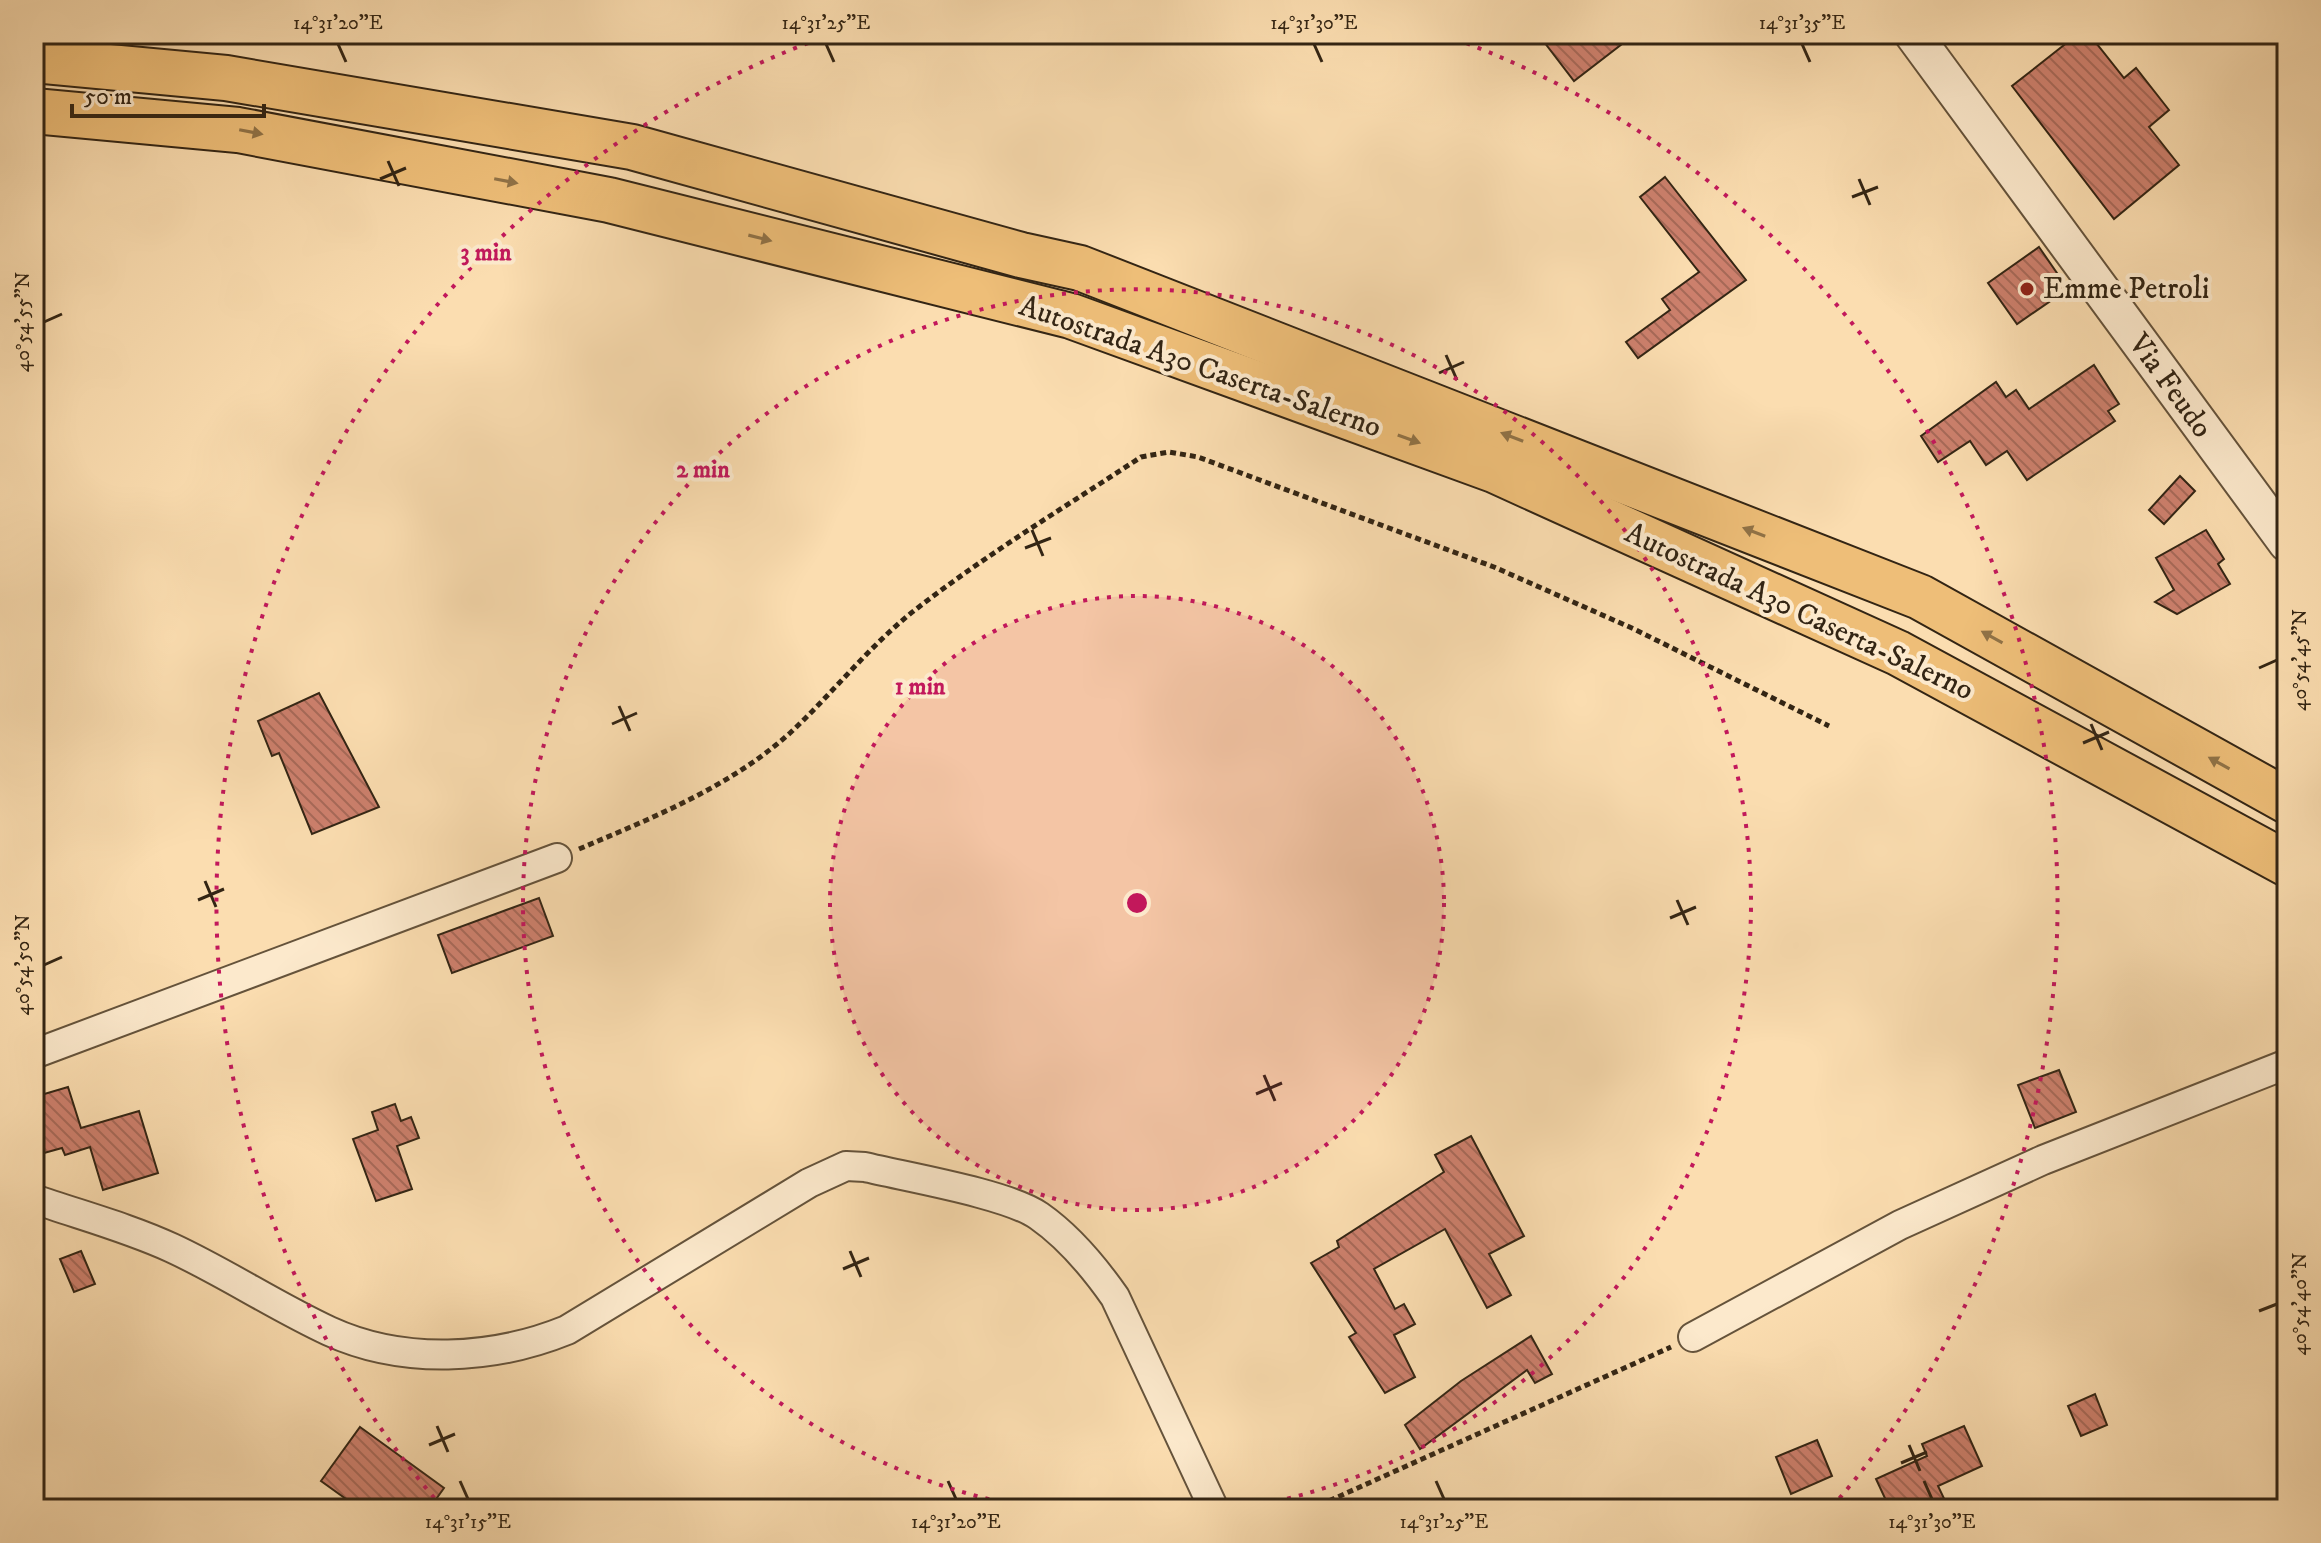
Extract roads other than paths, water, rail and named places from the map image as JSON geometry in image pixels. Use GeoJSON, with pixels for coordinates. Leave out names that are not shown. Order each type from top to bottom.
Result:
{"type":"FeatureCollection","features":[{"type":"Feature","properties":{"kind":"highway","name":"Autostrada A30 Caserta-Salerno"},"geometry":{"type":"LineString","coordinates":[[34,60],[226,78],[632,147],[1006,251],[1080,268],[1920,597],[2287,801]]}},
{"type":"Feature","properties":{"kind":"highway","name":"Autostrada A30 Caserta-Salerno"},"geometry":{"type":"LineString","coordinates":[[34,111],[238,130],[609,200],[1071,316],[1509,477],[1898,653],[2287,864]]}},
{"type":"Feature","properties":{"kind":"street","name":"Via Feudo"},"geometry":{"type":"LineString","coordinates":[[1913,34],[2287,543]]}},
{"type":"Feature","properties":{"kind":"street"},"geometry":{"type":"LineString","coordinates":[[34,1054],[557,858]]}},
{"type":"Feature","properties":{"kind":"street"},"geometry":{"type":"LineString","coordinates":[[1693,1337],[1900,1225],[2043,1160],[2287,1064]]}},
{"type":"Feature","properties":{"kind":"street"},"geometry":{"type":"LineString","coordinates":[[34,1199],[171,1247],[352,1339],[407,1353],[463,1353],[527,1346],[567,1330],[809,1183],[846,1166],[865,1167],[1000,1200],[1036,1214],[1045,1221],[1094,1267],[1115,1297],[1214,1509]]}},
{"type":"Feature","properties":{"kind":"place","name":"Emme Petroli"},"geometry":{"type":"Point","coordinates":[2027,289]}}]}
